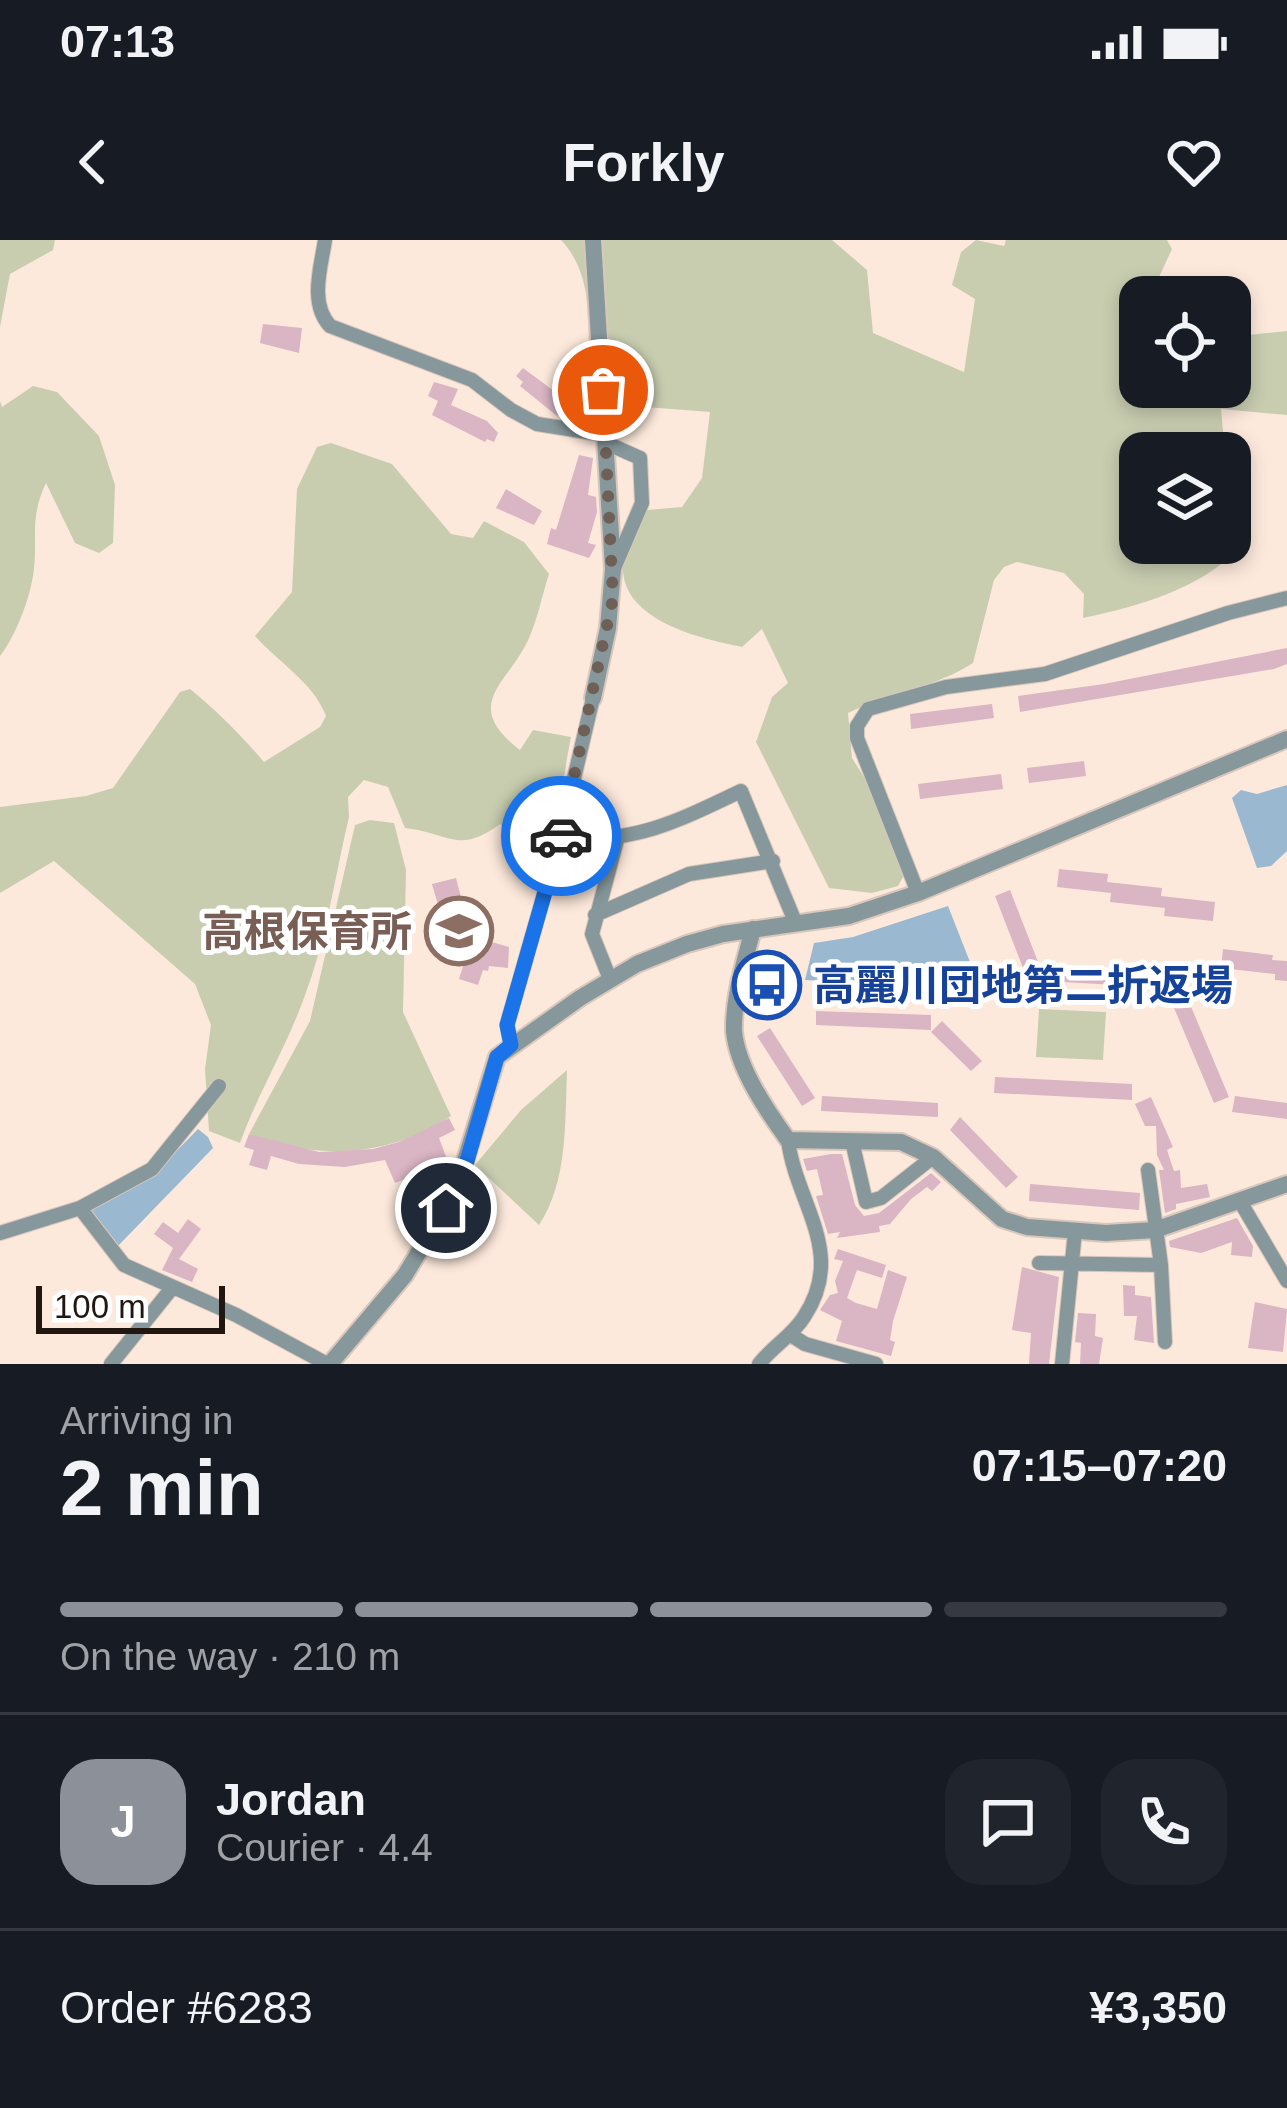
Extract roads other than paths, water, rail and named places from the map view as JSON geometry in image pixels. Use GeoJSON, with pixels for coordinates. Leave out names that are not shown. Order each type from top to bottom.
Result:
{"type":"FeatureCollection","features":[{"type":"Feature","properties":{"kind":"street"},"geometry":{"type":"LineString","coordinates":[[325,240],[318,282],[322,318],[330,326],[472,380],[537,424],[606,439],[640,458],[642,503],[614,569]]}},
{"type":"Feature","properties":{"kind":"street"},"geometry":{"type":"LineString","coordinates":[[511,1045],[507,1025],[560,842],[608,628],[614,569],[593,240]]}},
{"type":"Feature","properties":{"kind":"street"},"geometry":{"type":"LineString","coordinates":[[918,893],[857,738],[857,726],[868,709],[946,687],[1045,674],[1287,598]]}},
{"type":"Feature","properties":{"kind":"street"},"geometry":{"type":"LineString","coordinates":[[80,1208],[114,1256],[329,1364],[423,1248],[465,1168],[497,1057],[610,979],[687,944],[849,916],[918,893],[1287,739]]}},
{"type":"Feature","properties":{"kind":"street"},"geometry":{"type":"LineString","coordinates":[[560,842],[617,840],[664,828],[741,791],[796,924]]}},
{"type":"Feature","properties":{"kind":"street"},"geometry":{"type":"LineString","coordinates":[[610,979],[592,934],[617,840]]}},
{"type":"Feature","properties":{"kind":"street"},"geometry":{"type":"LineString","coordinates":[[595,915],[689,874],[773,861]]}},
{"type":"Feature","properties":{"kind":"street"},"geometry":{"type":"LineString","coordinates":[[753,929],[734,1034],[772,1119],[788,1140],[792,1172],[824,1254],[817,1291],[791,1334],[759,1364]]}},
{"type":"Feature","properties":{"kind":"street"},"geometry":{"type":"LineString","coordinates":[[0,1233],[80,1208],[152,1169],[219,1086]]}},
{"type":"Feature","properties":{"kind":"street"},"geometry":{"type":"LineString","coordinates":[[788,1140],[901,1142],[932,1157],[1002,1219],[1027,1227],[1155,1230],[1287,1184]]}},
{"type":"Feature","properties":{"kind":"street"},"geometry":{"type":"LineString","coordinates":[[853,1141],[866,1202],[881,1198],[932,1157]]}},
{"type":"Feature","properties":{"kind":"street"},"geometry":{"type":"LineString","coordinates":[[1148,1170],[1165,1342]]}},
{"type":"Feature","properties":{"kind":"street"},"geometry":{"type":"LineString","coordinates":[[1241,1203],[1287,1281]]}},
{"type":"Feature","properties":{"kind":"street"},"geometry":{"type":"LineString","coordinates":[[1062,1364],[1075,1231]]}},
{"type":"Feature","properties":{"kind":"street"},"geometry":{"type":"LineString","coordinates":[[1040,1263],[1161,1265]]}},
{"type":"Feature","properties":{"kind":"street"},"geometry":{"type":"LineString","coordinates":[[111,1364],[172,1288]]}},
{"type":"Feature","properties":{"kind":"street"},"geometry":{"type":"LineString","coordinates":[[791,1334],[806,1344],[876,1364]]}},
{"type":"Feature","properties":{"kind":"water"},"geometry":{"type":"Polygon","coordinates":[[[1287,785],[1287,851],[1271,866],[1257,868],[1232,798],[1241,790],[1257,794],[1287,785]]]}},
{"type":"Feature","properties":{"kind":"water"},"geometry":{"type":"Polygon","coordinates":[[[948,906],[981,990],[805,980],[814,943],[853,937],[948,906]]]}},
{"type":"Feature","properties":{"kind":"water"},"geometry":{"type":"Polygon","coordinates":[[[198,1129],[213,1148],[116,1248],[89,1210],[156,1172],[198,1129]]]}},
{"type":"Feature","properties":{"kind":"place","name":"高根保育所"},"geometry":{"type":"Point","coordinates":[459,931]}},
{"type":"Feature","properties":{"kind":"place","name":"高麗川団地第二折返場"},"geometry":{"type":"Point","coordinates":[767,985]}}]}
